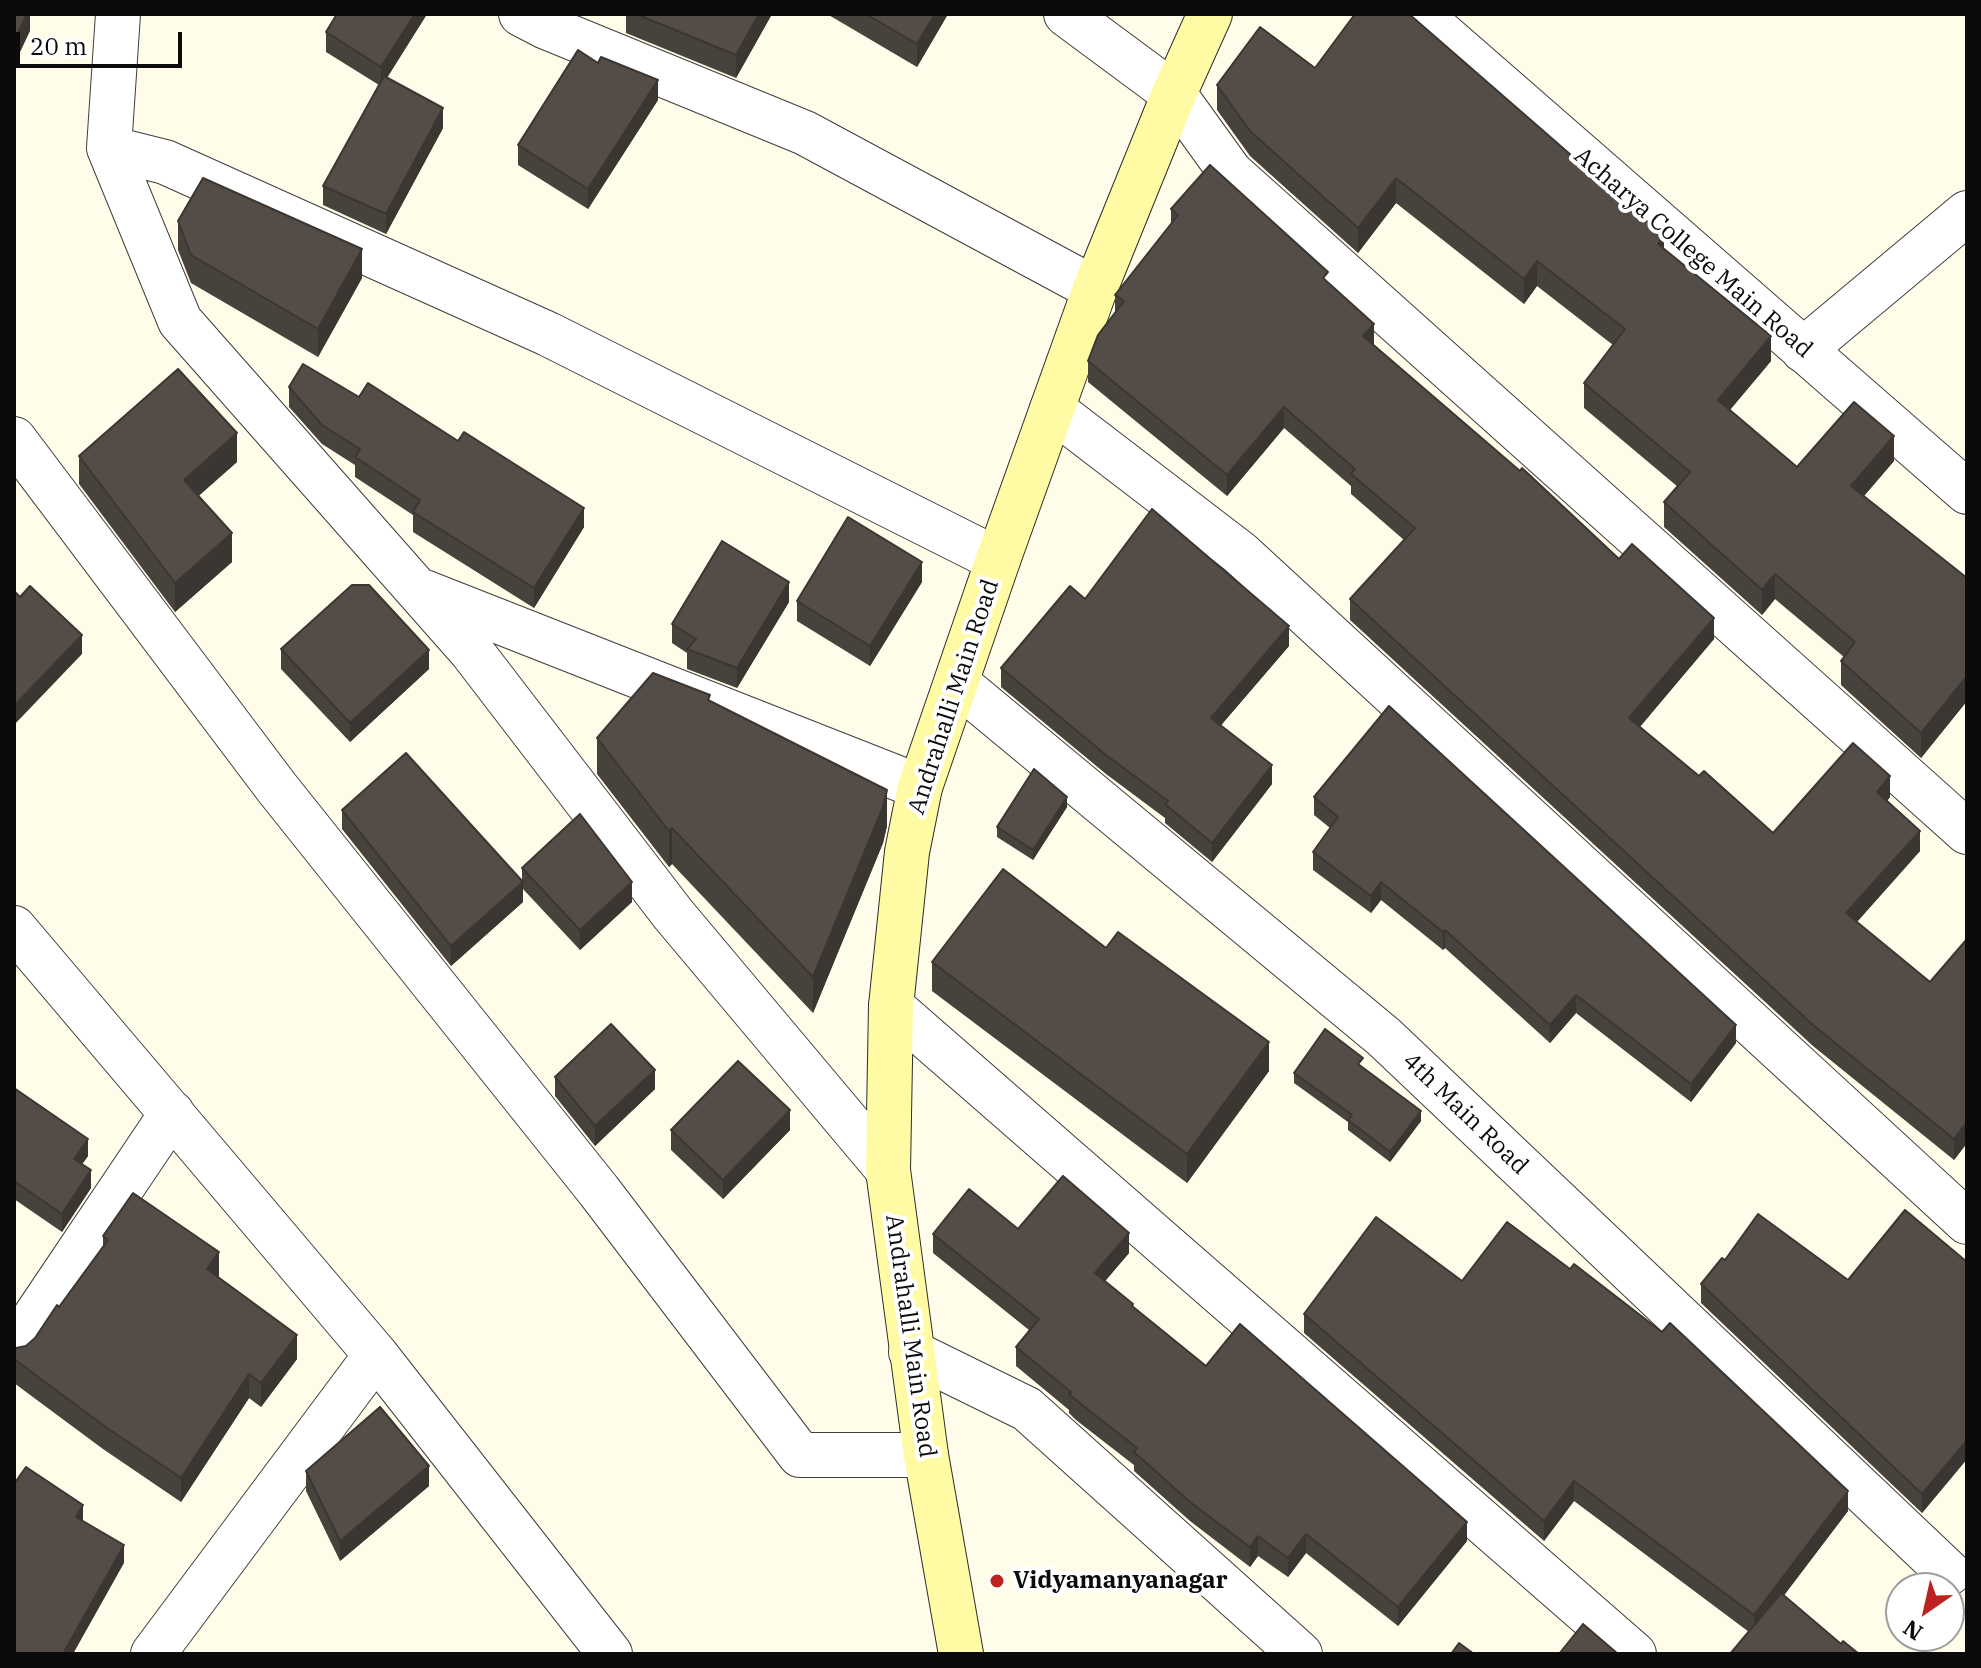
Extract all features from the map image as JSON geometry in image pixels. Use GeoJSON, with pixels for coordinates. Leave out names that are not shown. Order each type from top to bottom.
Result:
{"type":"FeatureCollection","features":[{"type":"Feature","properties":{"kind":"main road","name":"Andrahalli Main Road"},"geometry":{"type":"LineString","coordinates":[[961,1654],[926,1455],[888,1170],[891,1006],[907,852],[920,787],[1095,289],[1210,14]]}},
{"type":"Feature","properties":{"kind":"street"},"geometry":{"type":"LineString","coordinates":[[118,14],[109,148],[180,321],[472,652],[673,914],[888,1170]]}},
{"type":"Feature","properties":{"kind":"street"},"geometry":{"type":"LineString","coordinates":[[521,14],[805,133],[1095,289]]}},
{"type":"Feature","properties":{"kind":"street"},"geometry":{"type":"LineString","coordinates":[[1066,14],[1174,94],[1231,173],[1967,832]]}},
{"type":"Feature","properties":{"kind":"street","name":"Acharya College Main Road"},"geometry":{"type":"LineString","coordinates":[[1419,14],[1967,492]]}},
{"type":"Feature","properties":{"kind":"street"},"geometry":{"type":"LineString","coordinates":[[109,148],[165,162],[548,334],[998,560]]}},
{"type":"Feature","properties":{"kind":"street"},"geometry":{"type":"LineString","coordinates":[[1803,350],[1967,213]]}},
{"type":"Feature","properties":{"kind":"street"},"geometry":{"type":"LineString","coordinates":[[1052,409],[1240,553],[1967,1222]]}},
{"type":"Feature","properties":{"kind":"street"},"geometry":{"type":"LineString","coordinates":[[14,439],[277,788],[599,1191],[800,1455],[926,1455]]}},
{"type":"Feature","properties":{"kind":"street"},"geometry":{"type":"LineString","coordinates":[[418,590],[920,787]]}},
{"type":"Feature","properties":{"kind":"street","name":"4th Main Road"},"geometry":{"type":"LineString","coordinates":[[957,683],[1384,1037],[1948,1572]]}},
{"type":"Feature","properties":{"kind":"street"},"geometry":{"type":"LineString","coordinates":[[14,928],[376,1355],[596,1649]]}},
{"type":"Feature","properties":{"kind":"street"},"geometry":{"type":"LineString","coordinates":[[891,1006],[1634,1654]]}},
{"type":"Feature","properties":{"kind":"street"},"geometry":{"type":"LineString","coordinates":[[14,1348],[172,1113]]}},
{"type":"Feature","properties":{"kind":"street"},"geometry":{"type":"LineString","coordinates":[[911,1352],[1027,1409],[1300,1654]]}},
{"type":"Feature","properties":{"kind":"street"},"geometry":{"type":"LineString","coordinates":[[153,1654],[376,1355]]}},
{"type":"Feature","properties":{"kind":"building"},"geometry":{"type":"Polygon","coordinates":[[[14,14],[27,14],[14,41],[14,14]]]}},
{"type":"Feature","properties":{"kind":"building"},"geometry":{"type":"Polygon","coordinates":[[[337,14],[415,14],[381,67],[326,32],[337,14]]]}},
{"type":"Feature","properties":{"kind":"building"},"geometry":{"type":"Polygon","coordinates":[[[636,14],[759,14],[736,55],[636,14]]]}},
{"type":"Feature","properties":{"kind":"building"},"geometry":{"type":"Polygon","coordinates":[[[866,14],[935,14],[917,44],[866,14]]]}},
{"type":"Feature","properties":{"kind":"building"},"geometry":{"type":"Polygon","coordinates":[[[1355,14],[1409,14],[1664,236],[1658,244],[1771,336],[1718,400],[1797,467],[1854,402],[1894,436],[1851,486],[1967,578],[1967,676],[1921,733],[1841,661],[1855,642],[1775,574],[1762,590],[1664,502],[1690,472],[1584,383],[1625,329],[1537,261],[1524,279],[1396,178],[1358,228],[1250,131],[1217,85],[1260,27],[1315,68],[1355,14]]]}},
{"type":"Feature","properties":{"kind":"building"},"geometry":{"type":"Polygon","coordinates":[[[578,50],[598,63],[601,57],[658,80],[588,189],[518,145],[578,50]]]}},
{"type":"Feature","properties":{"kind":"building"},"geometry":{"type":"Polygon","coordinates":[[[384,76],[443,108],[386,214],[323,186],[384,76]]]}},
{"type":"Feature","properties":{"kind":"building"},"geometry":{"type":"Polygon","coordinates":[[[1210,165],[1328,272],[1323,278],[1374,324],[1363,336],[1520,471],[1522,468],[1619,559],[1632,544],[1714,618],[1629,718],[1699,776],[1704,771],[1773,833],[1853,743],[1890,776],[1877,792],[1920,831],[1846,913],[1930,982],[1967,939],[1967,1122],[1954,1139],[1813,1025],[1350,599],[1415,528],[1351,474],[1355,469],[1284,407],[1227,475],[1088,361],[1098,335],[1124,301],[1115,295],[1178,215],[1171,209],[1210,165]]]}},
{"type":"Feature","properties":{"kind":"building"},"geometry":{"type":"Polygon","coordinates":[[[203,178],[362,249],[318,329],[191,255],[178,221],[203,178]]]}},
{"type":"Feature","properties":{"kind":"building"},"geometry":{"type":"Polygon","coordinates":[[[303,364],[359,397],[368,383],[458,441],[464,432],[584,508],[534,588],[413,512],[420,500],[355,457],[360,449],[322,425],[289,387],[303,364]]]}},
{"type":"Feature","properties":{"kind":"building"},"geometry":{"type":"Polygon","coordinates":[[[178,369],[237,433],[184,480],[232,533],[175,583],[79,456],[178,369]]]}},
{"type":"Feature","properties":{"kind":"building"},"geometry":{"type":"Polygon","coordinates":[[[1152,509],[1289,626],[1211,718],[1272,765],[1212,843],[1165,804],[1168,801],[1106,755],[1001,668],[1070,586],[1085,599],[1152,509]]]}},
{"type":"Feature","properties":{"kind":"building"},"geometry":{"type":"Polygon","coordinates":[[[848,517],[922,562],[870,646],[797,601],[848,517]]]}},
{"type":"Feature","properties":{"kind":"building"},"geometry":{"type":"Polygon","coordinates":[[[722,541],[789,582],[737,668],[687,649],[696,639],[672,624],[722,541]]]}},
{"type":"Feature","properties":{"kind":"building"},"geometry":{"type":"Polygon","coordinates":[[[352,585],[369,585],[429,650],[350,723],[281,649],[352,585]]]}},
{"type":"Feature","properties":{"kind":"building"},"geometry":{"type":"Polygon","coordinates":[[[30,586],[82,635],[14,706],[14,591],[20,597],[30,586]]]}},
{"type":"Feature","properties":{"kind":"building"},"geometry":{"type":"Polygon","coordinates":[[[653,673],[710,695],[708,700],[887,790],[883,807],[813,977],[672,828],[669,831],[597,738],[653,673]]]}},
{"type":"Feature","properties":{"kind":"building"},"geometry":{"type":"Polygon","coordinates":[[[1389,706],[1736,1025],[1691,1084],[1576,995],[1550,1025],[1445,930],[1443,932],[1381,882],[1371,896],[1313,852],[1338,817],[1314,797],[1389,706]]]}},
{"type":"Feature","properties":{"kind":"building"},"geometry":{"type":"Polygon","coordinates":[[[406,753],[523,882],[451,946],[342,810],[406,753]]]}},
{"type":"Feature","properties":{"kind":"building"},"geometry":{"type":"Polygon","coordinates":[[[1034,769],[1067,797],[1033,850],[997,827],[1034,769]]]}},
{"type":"Feature","properties":{"kind":"building"},"geometry":{"type":"Polygon","coordinates":[[[580,814],[632,882],[580,930],[522,868],[580,814]]]}},
{"type":"Feature","properties":{"kind":"building"},"geometry":{"type":"Polygon","coordinates":[[[1003,869],[1106,948],[1118,932],[1269,1042],[1187,1154],[932,962],[1003,869]]]}},
{"type":"Feature","properties":{"kind":"building"},"geometry":{"type":"Polygon","coordinates":[[[611,1024],[655,1070],[595,1126],[555,1077],[611,1024]]]}},
{"type":"Feature","properties":{"kind":"building"},"geometry":{"type":"Polygon","coordinates":[[[1325,1029],[1363,1058],[1358,1064],[1421,1111],[1390,1152],[1348,1120],[1352,1115],[1294,1073],[1325,1029]]]}},
{"type":"Feature","properties":{"kind":"building"},"geometry":{"type":"Polygon","coordinates":[[[738,1061],[790,1110],[723,1180],[671,1130],[738,1061]]]}},
{"type":"Feature","properties":{"kind":"building"},"geometry":{"type":"Polygon","coordinates":[[[14,1088],[88,1139],[74,1159],[91,1170],[62,1214],[14,1181],[14,1088]]]}},
{"type":"Feature","properties":{"kind":"building"},"geometry":{"type":"Polygon","coordinates":[[[1063,1176],[1129,1233],[1095,1273],[1132,1306],[1206,1366],[1240,1324],[1467,1522],[1398,1607],[1306,1534],[1288,1558],[1258,1536],[1250,1547],[1190,1502],[1134,1452],[1137,1448],[1016,1347],[1039,1319],[933,1234],[969,1189],[1018,1229],[1063,1176]]]}},
{"type":"Feature","properties":{"kind":"building"},"geometry":{"type":"Polygon","coordinates":[[[133,1193],[219,1252],[207,1269],[297,1335],[261,1383],[249,1374],[181,1478],[14,1359],[16,1348],[26,1346],[35,1338],[108,1240],[103,1236],[133,1193]]]}},
{"type":"Feature","properties":{"kind":"building"},"geometry":{"type":"Polygon","coordinates":[[[1905,1210],[1967,1262],[1967,1440],[1922,1494],[1701,1284],[1722,1258],[1725,1260],[1758,1214],[1848,1280],[1905,1210]]]}},
{"type":"Feature","properties":{"kind":"building"},"geometry":{"type":"Polygon","coordinates":[[[1376,1217],[1462,1281],[1507,1222],[1570,1269],[1574,1264],[1662,1332],[1670,1323],[1848,1491],[1754,1615],[1574,1481],[1544,1521],[1304,1314],[1376,1217]]]}},
{"type":"Feature","properties":{"kind":"building"},"geometry":{"type":"Polygon","coordinates":[[[380,1407],[429,1466],[340,1541],[306,1471],[380,1407]]]}},
{"type":"Feature","properties":{"kind":"building"},"geometry":{"type":"Polygon","coordinates":[[[26,1467],[83,1505],[76,1517],[124,1545],[63,1654],[14,1654],[14,1484],[26,1467]]]}},
{"type":"Feature","properties":{"kind":"building"},"geometry":{"type":"Polygon","coordinates":[[[1781,1593],[1841,1644],[1843,1641],[1859,1654],[1730,1654],[1781,1593]]]}},
{"type":"Feature","properties":{"kind":"building"},"geometry":{"type":"Polygon","coordinates":[[[1583,1624],[1618,1654],[1559,1654],[1583,1624]]]}},
{"type":"Feature","properties":{"kind":"building"},"geometry":{"type":"Polygon","coordinates":[[[1459,1643],[1474,1654],[1451,1654],[1459,1643]]]}},
{"type":"Feature","properties":{"kind":"place","name":"Vidyamanyanagar"},"geometry":{"type":"Point","coordinates":[997,1581]}}]}
